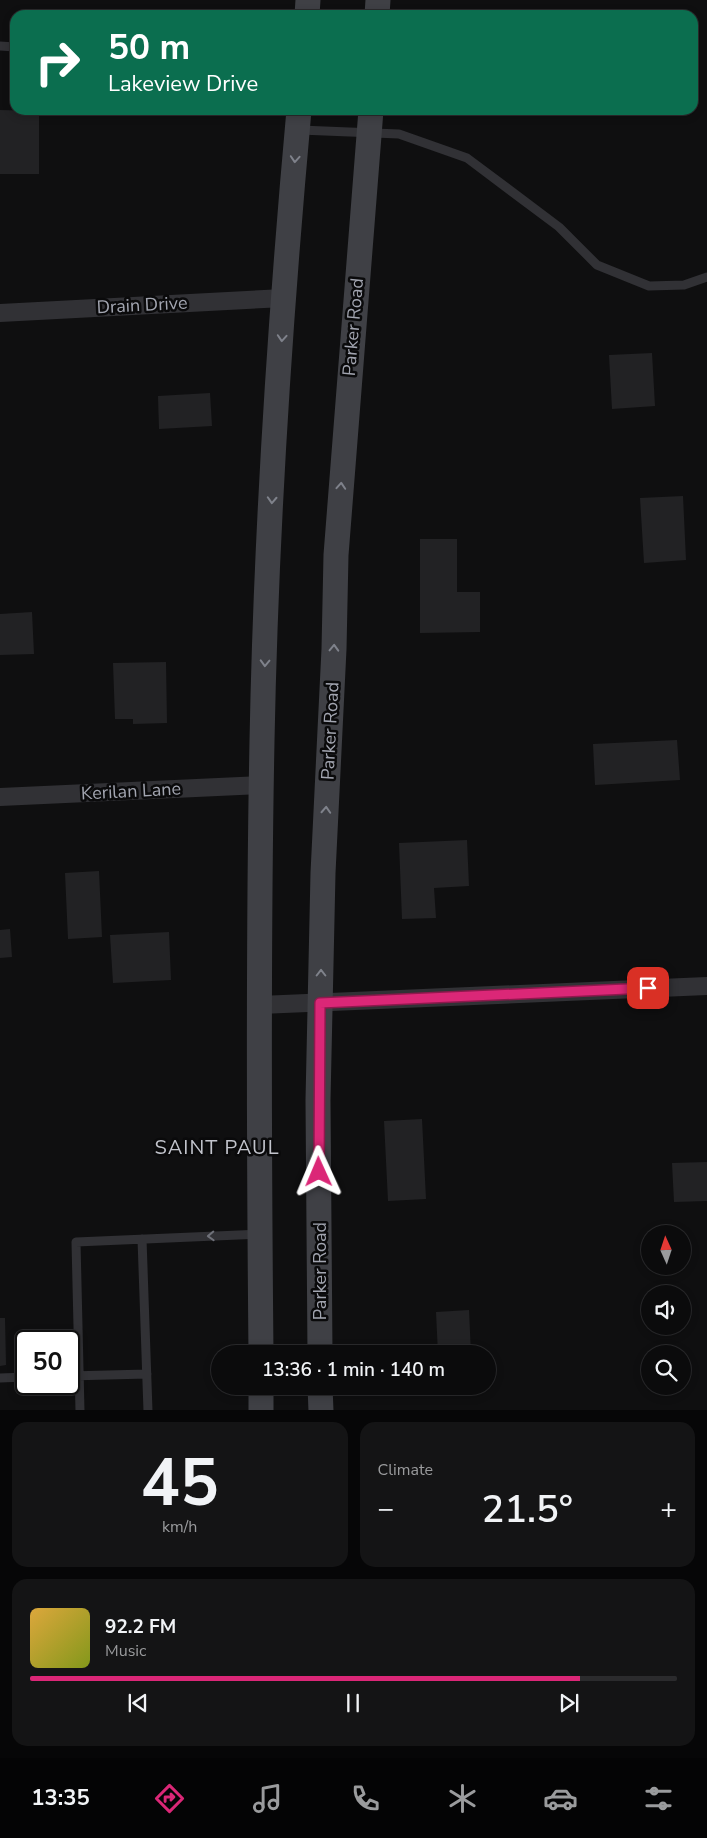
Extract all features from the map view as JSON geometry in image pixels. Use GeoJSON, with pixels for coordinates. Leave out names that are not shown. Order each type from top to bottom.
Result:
{"type":"FeatureCollection","features":[{"type":"Feature","properties":{"kind":"main road"},"geometry":{"type":"LineString","coordinates":[[261,1345],[259,1234],[262,784],[274,468],[284,298],[298,120]]}},
{"type":"Feature","properties":{"kind":"main road","name":"Parker Road"},"geometry":{"type":"LineString","coordinates":[[320,1345],[318,1100],[323,873],[334,649],[336,555],[370,121]]}},
{"type":"Feature","properties":{"kind":"main road"},"geometry":{"type":"LineString","coordinates":[[261,1395],[261,1410]]}},
{"type":"Feature","properties":{"kind":"main road"},"geometry":{"type":"LineString","coordinates":[[320,1395],[321,1410]]}},
{"type":"Feature","properties":{"kind":"street","name":"Drain Drive"},"geometry":{"type":"LineString","coordinates":[[0,313],[284,298]]}},
{"type":"Feature","properties":{"kind":"street","name":"Kerilan Lane"},"geometry":{"type":"LineString","coordinates":[[0,797],[262,784]]}},
{"type":"Feature","properties":{"kind":"street"},"geometry":{"type":"LineString","coordinates":[[260,1006],[707,986]]}},
{"type":"Feature","properties":{"kind":"lane"},"geometry":{"type":"LineString","coordinates":[[298,120],[370,121],[398,134],[467,158],[559,227],[597,265],[649,286],[684,285],[707,277]]}},
{"type":"Feature","properties":{"kind":"lane"},"geometry":{"type":"LineString","coordinates":[[78,1330],[76,1242],[259,1234]]}},
{"type":"Feature","properties":{"kind":"lane"},"geometry":{"type":"LineString","coordinates":[[142,1239],[148,1410]]}},
{"type":"Feature","properties":{"kind":"lane"},"geometry":{"type":"LineString","coordinates":[[80,1376],[147,1374]]}},
{"type":"Feature","properties":{"kind":"lane"},"geometry":{"type":"LineString","coordinates":[[0,1378],[15,1377]]}},
{"type":"Feature","properties":{"kind":"lane"},"geometry":{"type":"LineString","coordinates":[[80,1395],[80,1410]]}},
{"type":"Feature","properties":{"kind":"building"},"geometry":{"type":"Polygon","coordinates":[[[0,110],[10,110],[10,115],[39,115],[39,174],[0,174],[0,110]]]}},
{"type":"Feature","properties":{"kind":"building"},"geometry":{"type":"Polygon","coordinates":[[[652,353],[655,406],[612,409],[609,355],[652,353]]]}},
{"type":"Feature","properties":{"kind":"building"},"geometry":{"type":"Polygon","coordinates":[[[210,393],[212,426],[159,429],[158,396],[210,393]]]}},
{"type":"Feature","properties":{"kind":"building"},"geometry":{"type":"Polygon","coordinates":[[[683,496],[686,560],[644,563],[640,498],[683,496]]]}},
{"type":"Feature","properties":{"kind":"building"},"geometry":{"type":"Polygon","coordinates":[[[420,539],[457,539],[457,592],[480,592],[480,632],[420,633],[420,539]]]}},
{"type":"Feature","properties":{"kind":"building"},"geometry":{"type":"Polygon","coordinates":[[[32,612],[34,654],[0,655],[0,614],[32,612]]]}},
{"type":"Feature","properties":{"kind":"building"},"geometry":{"type":"Polygon","coordinates":[[[166,662],[167,723],[133,724],[133,719],[115,719],[113,663],[166,662]]]}},
{"type":"Feature","properties":{"kind":"building"},"geometry":{"type":"Polygon","coordinates":[[[677,740],[680,780],[595,785],[593,744],[677,740]]]}},
{"type":"Feature","properties":{"kind":"building"},"geometry":{"type":"Polygon","coordinates":[[[467,840],[469,886],[434,888],[436,918],[402,919],[399,843],[467,840]]]}},
{"type":"Feature","properties":{"kind":"building"},"geometry":{"type":"Polygon","coordinates":[[[99,871],[102,937],[68,939],[65,873],[99,871]]]}},
{"type":"Feature","properties":{"kind":"building"},"geometry":{"type":"Polygon","coordinates":[[[10,929],[12,957],[0,958],[0,930],[10,929]]]}},
{"type":"Feature","properties":{"kind":"building"},"geometry":{"type":"Polygon","coordinates":[[[169,932],[171,980],[113,983],[110,935],[169,932]]]}},
{"type":"Feature","properties":{"kind":"building"},"geometry":{"type":"Polygon","coordinates":[[[422,1119],[426,1199],[388,1201],[384,1121],[422,1119]]]}},
{"type":"Feature","properties":{"kind":"building"},"geometry":{"type":"Polygon","coordinates":[[[707,1162],[707,1201],[674,1202],[672,1163],[707,1162]]]}},
{"type":"Feature","properties":{"kind":"building"},"geometry":{"type":"Polygon","coordinates":[[[469,1310],[471,1345],[438,1345],[436,1312],[469,1310]]]}},
{"type":"Feature","properties":{"kind":"building"},"geometry":{"type":"Polygon","coordinates":[[[0,1318],[5,1318],[6,1365],[0,1366],[0,1318]]]}},
{"type":"Feature","properties":{"kind":"district","name":"SAINT PAUL"},"geometry":{"type":"Point","coordinates":[217,1147]}},
{"type":"Feature","properties":{"kind":"route"},"geometry":{"type":"LineString","coordinates":[[319,1172],[320,1003],[648,988]]}}]}
